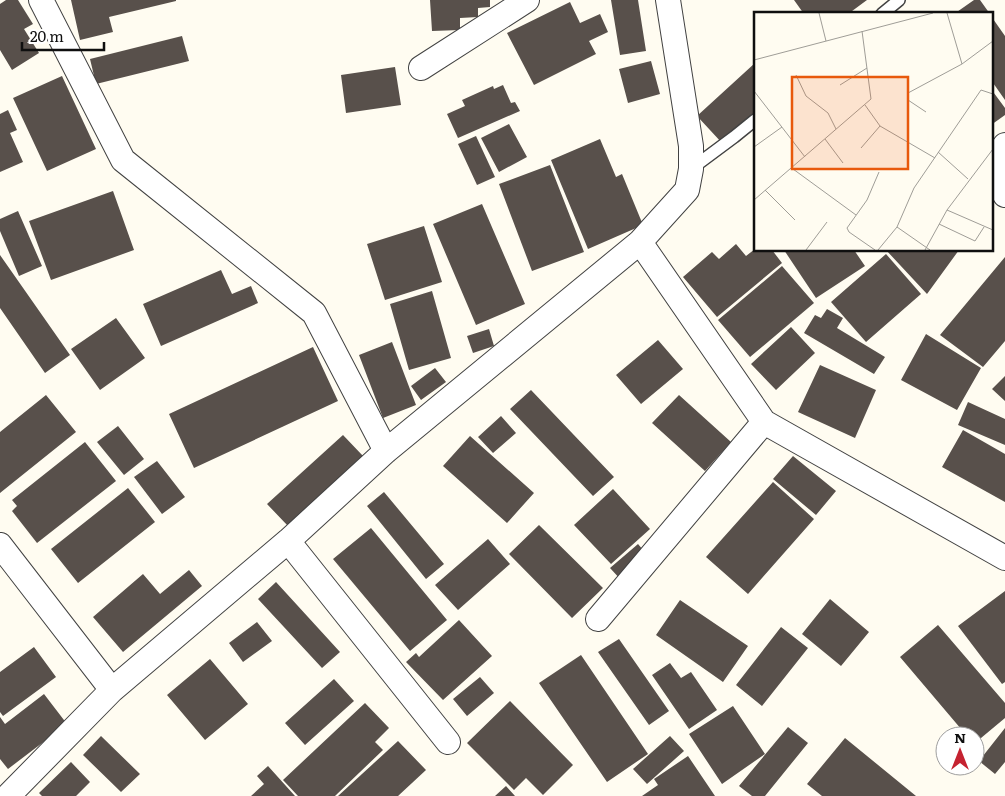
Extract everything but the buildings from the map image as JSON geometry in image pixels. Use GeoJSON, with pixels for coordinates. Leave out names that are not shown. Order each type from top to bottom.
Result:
{"type":"FeatureCollection","features":[{"type":"Feature","properties":{"kind":"street"},"geometry":{"type":"LineString","coordinates":[[41,0],[123,160],[314,313],[386,451]]}},
{"type":"Feature","properties":{"kind":"street"},"geometry":{"type":"LineString","coordinates":[[421,68],[527,0]]}},
{"type":"Feature","properties":{"kind":"street"},"geometry":{"type":"LineString","coordinates":[[8,796],[112,690],[288,541],[386,451],[640,242],[687,190],[691,169],[691,146],[668,0]]}},
{"type":"Feature","properties":{"kind":"street"},"geometry":{"type":"LineString","coordinates":[[1005,145],[995,159],[995,178],[1005,195]]}},
{"type":"Feature","properties":{"kind":"street"},"geometry":{"type":"LineString","coordinates":[[640,242],[764,422],[1005,558]]}},
{"type":"Feature","properties":{"kind":"street"},"geometry":{"type":"LineString","coordinates":[[598,619],[764,422]]}},
{"type":"Feature","properties":{"kind":"street"},"geometry":{"type":"LineString","coordinates":[[288,541],[448,742]]}},
{"type":"Feature","properties":{"kind":"street"},"geometry":{"type":"LineString","coordinates":[[0,545],[112,690]]}},
{"type":"Feature","properties":{"kind":"lane"},"geometry":{"type":"LineString","coordinates":[[884,12],[898,0]]}},
{"type":"Feature","properties":{"kind":"lane"},"geometry":{"type":"LineString","coordinates":[[691,169],[754,121]]}}]}
